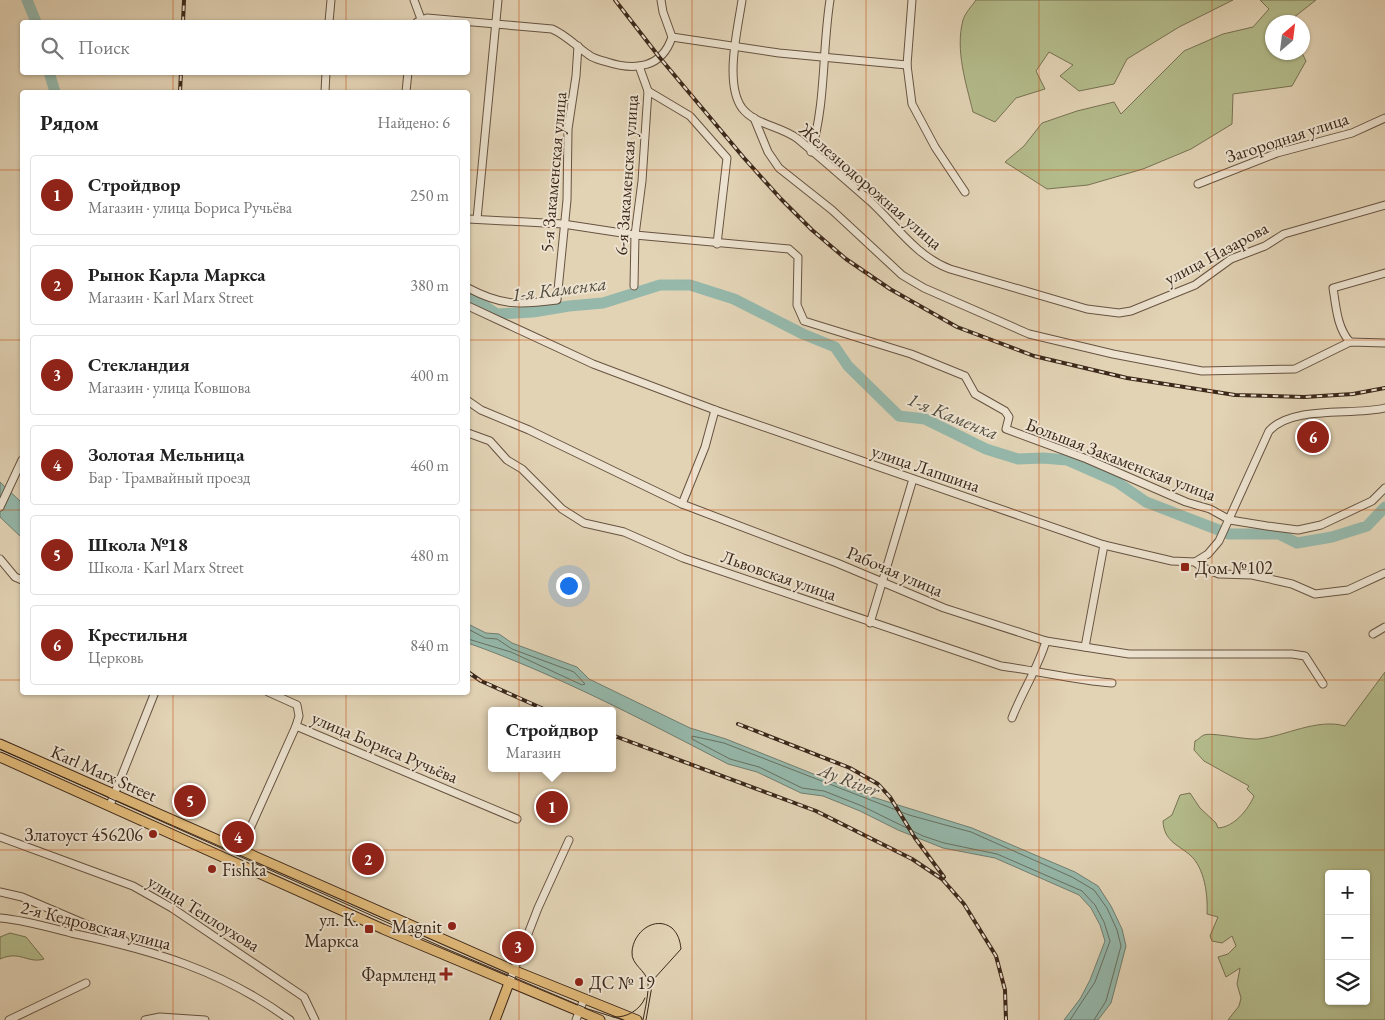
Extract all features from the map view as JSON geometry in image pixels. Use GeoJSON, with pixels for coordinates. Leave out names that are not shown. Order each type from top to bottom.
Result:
{"type":"FeatureCollection","features":[{"type":"Feature","properties":{"kind":"main road","name":"Karl Marx Street"},"geometry":{"type":"LineString","coordinates":[[0,744],[513,970],[637,1020]]}},
{"type":"Feature","properties":{"kind":"main road","name":"Karl Marx Street"},"geometry":{"type":"LineString","coordinates":[[0,757],[380,928],[509,983],[578,1016],[600,1020]]}},
{"type":"Feature","properties":{"kind":"main road"},"geometry":{"type":"LineString","coordinates":[[495,1020],[509,983]]}},
{"type":"Feature","properties":{"kind":"street"},"geometry":{"type":"LineString","coordinates":[[329,20],[331,0]]}},
{"type":"Feature","properties":{"kind":"street"},"geometry":{"type":"LineString","coordinates":[[414,0],[419,20]]}},
{"type":"Feature","properties":{"kind":"street"},"geometry":{"type":"LineString","coordinates":[[477,219],[498,0]]}},
{"type":"Feature","properties":{"kind":"street"},"geometry":{"type":"LineString","coordinates":[[470,21],[552,29],[562,33],[591,56],[624,67],[647,66],[663,55],[672,37],[663,12],[661,0]]}},
{"type":"Feature","properties":{"kind":"street"},"geometry":{"type":"LineString","coordinates":[[742,0],[735,46],[736,93],[742,108],[754,118],[768,152],[779,168],[832,210],[902,275],[924,288],[1029,334],[1113,354],[1202,371],[1295,369],[1350,342],[1385,344]]}},
{"type":"Feature","properties":{"kind":"street"},"geometry":{"type":"LineString","coordinates":[[811,152],[821,114],[823,58],[830,0]]}},
{"type":"Feature","properties":{"kind":"street"},"geometry":{"type":"LineString","coordinates":[[912,0],[908,65],[912,104],[935,147],[965,192]]}},
{"type":"Feature","properties":{"kind":"street"},"geometry":{"type":"LineString","coordinates":[[422,20],[427,18],[455,20]]}},
{"type":"Feature","properties":{"kind":"street"},"geometry":{"type":"LineString","coordinates":[[672,37],[823,58],[908,65]]}},
{"type":"Feature","properties":{"kind":"street","name":"5-я Закаменская улица"},"geometry":{"type":"LineString","coordinates":[[470,289],[488,299],[520,305],[557,300],[563,224],[567,200],[568,130],[576,76],[578,46]]}},
{"type":"Feature","properties":{"kind":"street","name":"6-я Закаменская улица"},"geometry":{"type":"LineString","coordinates":[[634,286],[635,235],[642,181],[648,91],[639,66]]}},
{"type":"Feature","properties":{"kind":"street"},"geometry":{"type":"LineString","coordinates":[[325,90],[326,75]]}},
{"type":"Feature","properties":{"kind":"street"},"geometry":{"type":"LineString","coordinates":[[406,90],[408,75]]}},
{"type":"Feature","properties":{"kind":"street"},"geometry":{"type":"LineString","coordinates":[[470,219],[563,224],[635,235],[716,244],[726,158],[709,135],[690,116],[648,91]]}},
{"type":"Feature","properties":{"kind":"street","name":"Железнодорожная улица"},"geometry":{"type":"LineString","coordinates":[[754,118],[786,132],[869,201],[929,259],[938,265],[1087,310],[1120,313]]}},
{"type":"Feature","properties":{"kind":"street","name":"Загородная улица"},"geometry":{"type":"LineString","coordinates":[[1198,184],[1269,156],[1352,133],[1385,118]]}},
{"type":"Feature","properties":{"kind":"street","name":"улица Назарова"},"geometry":{"type":"LineString","coordinates":[[1120,313],[1131,311],[1195,285],[1231,258],[1265,246],[1284,234],[1385,205]]}},
{"type":"Feature","properties":{"kind":"street","name":"Большая Закаменская улица"},"geometry":{"type":"LineString","coordinates":[[716,244],[761,245],[789,249],[798,257],[797,305],[804,321],[911,354],[965,376],[975,394],[1005,410],[1009,417],[1006,429],[1087,459],[1186,502],[1210,508],[1230,520],[1298,530],[1321,525],[1348,513],[1372,500],[1385,488]]}},
{"type":"Feature","properties":{"kind":"street"},"geometry":{"type":"LineString","coordinates":[[1350,342],[1345,336],[1337,312],[1333,288],[1385,273]]}},
{"type":"Feature","properties":{"kind":"street","name":"улица Лапшина"},"geometry":{"type":"LineString","coordinates":[[470,307],[593,364],[715,410],[1104,545],[1172,561],[1195,562],[1201,567],[1219,574],[1252,575],[1292,584],[1315,594],[1348,590],[1385,573]]}},
{"type":"Feature","properties":{"kind":"street","name":"Рабочая улица"},"geometry":{"type":"LineString","coordinates":[[470,402],[481,410],[529,430],[682,504],[884,582],[944,608],[1046,641],[1129,654],[1292,654],[1305,656],[1323,684]]}},
{"type":"Feature","properties":{"kind":"street"},"geometry":{"type":"LineString","coordinates":[[1195,562],[1208,554],[1219,541],[1269,431],[1276,424],[1292,416],[1385,408]]}},
{"type":"Feature","properties":{"kind":"street"},"geometry":{"type":"LineString","coordinates":[[682,504],[705,447],[715,410]]}},
{"type":"Feature","properties":{"kind":"street","name":"Львовская улица"},"geometry":{"type":"LineString","coordinates":[[470,434],[490,441],[507,460],[522,469],[562,509],[584,522],[624,532],[684,558],[870,623],[1001,666],[1032,670],[1062,678],[1112,683]]}},
{"type":"Feature","properties":{"kind":"street"},"geometry":{"type":"LineString","coordinates":[[0,506],[20,464]]}},
{"type":"Feature","properties":{"kind":"street"},"geometry":{"type":"LineString","coordinates":[[870,623],[884,582],[913,479]]}},
{"type":"Feature","properties":{"kind":"street"},"geometry":{"type":"LineString","coordinates":[[1086,647],[1104,545]]}},
{"type":"Feature","properties":{"kind":"street"},"geometry":{"type":"LineString","coordinates":[[0,559],[15,577]]}},
{"type":"Feature","properties":{"kind":"street"},"geometry":{"type":"LineString","coordinates":[[0,570],[20,579]]}},
{"type":"Feature","properties":{"kind":"street"},"geometry":{"type":"LineString","coordinates":[[1374,634],[1385,628]]}},
{"type":"Feature","properties":{"kind":"street"},"geometry":{"type":"LineString","coordinates":[[1012,718],[1032,670],[1042,656],[1046,641]]}},
{"type":"Feature","properties":{"kind":"street"},"geometry":{"type":"LineString","coordinates":[[110,806],[154,695]]}},
{"type":"Feature","properties":{"kind":"street","name":"улица Бориса Ручьёва"},"geometry":{"type":"LineString","coordinates":[[275,695],[297,705],[299,716],[296,726],[518,819]]}},
{"type":"Feature","properties":{"kind":"street"},"geometry":{"type":"LineString","coordinates":[[240,851],[296,726]]}},
{"type":"Feature","properties":{"kind":"street","name":"улица Теплоухова"},"geometry":{"type":"LineString","coordinates":[[0,837],[133,886],[172,908],[304,997],[315,1020]]}},
{"type":"Feature","properties":{"kind":"street"},"geometry":{"type":"LineString","coordinates":[[509,983],[538,908],[569,840]]}},
{"type":"Feature","properties":{"kind":"street"},"geometry":{"type":"LineString","coordinates":[[0,892],[22,897],[140,948]]}},
{"type":"Feature","properties":{"kind":"street","name":"2-я Кедровская улица"},"geometry":{"type":"LineString","coordinates":[[0,918],[140,948],[208,972],[262,1000],[290,1020]]}},
{"type":"Feature","properties":{"kind":"street"},"geometry":{"type":"LineString","coordinates":[[8,1020],[86,982]]}},
{"type":"Feature","properties":{"kind":"street"},"geometry":{"type":"LineString","coordinates":[[578,1016],[584,998]]}},
{"type":"Feature","properties":{"kind":"street"},"geometry":{"type":"LineString","coordinates":[[145,1020],[160,1016],[205,1020]]}},
{"type":"Feature","properties":{"kind":"green space"},"geometry":{"type":"Polygon","coordinates":[[[976,0],[1233,0],[1179,27],[1127,59],[1114,84],[1079,91],[1060,76],[1073,65],[1049,52],[1036,71],[1045,89],[1016,98],[995,122],[973,112],[962,66],[960,43],[963,20],[976,0]]]}},
{"type":"Feature","properties":{"kind":"green space"},"geometry":{"type":"Polygon","coordinates":[[[1260,0],[1316,0],[1297,15],[1265,15],[1265,60],[1306,61],[1292,86],[1233,94],[1232,124],[1191,149],[1143,169],[1088,185],[1047,189],[1005,162],[1024,146],[1042,123],[1077,111],[1114,102],[1121,114],[1184,51],[1223,34],[1253,27],[1269,9],[1260,0]]]}},
{"type":"Feature","properties":{"kind":"green space"},"geometry":{"type":"Polygon","coordinates":[[[1385,672],[1385,1020],[1228,1020],[1239,1006],[1241,998],[1237,984],[1240,968],[1226,977],[1218,957],[1228,954],[1236,946],[1232,936],[1222,943],[1212,941],[1210,936],[1218,917],[1207,914],[1206,891],[1199,867],[1190,855],[1169,838],[1163,821],[1172,815],[1180,795],[1190,793],[1200,808],[1216,823],[1218,828],[1224,827],[1240,817],[1254,796],[1247,789],[1249,786],[1204,761],[1194,750],[1195,741],[1203,736],[1214,734],[1258,739],[1313,726],[1334,724],[1345,726],[1385,672]]]}},
{"type":"Feature","properties":{"kind":"green space"},"geometry":{"type":"Polygon","coordinates":[[[10,933],[26,937],[44,959],[33,960],[13,956],[0,959],[0,937],[10,933]]]}},
{"type":"Feature","properties":{"kind":"water"},"geometry":{"type":"Polygon","coordinates":[[[0,482],[20,501],[20,536],[0,517],[0,482]]]}},
{"type":"Feature","properties":{"kind":"water"},"geometry":{"type":"Polygon","coordinates":[[[470,625],[486,633],[499,634],[512,643],[577,667],[589,679],[690,728],[726,739],[866,795],[972,828],[1075,872],[1098,886],[1111,906],[1122,929],[1126,946],[1111,1003],[1098,1020],[1064,1020],[1080,999],[1090,980],[1105,941],[1100,925],[1091,908],[1079,895],[995,858],[943,848],[823,796],[801,793],[757,772],[728,764],[616,707],[535,669],[470,644],[470,625]]]}},
{"type":"Feature","properties":{"kind":"waterway"},"geometry":{"type":"LineString","coordinates":[[27,0],[35,20]]}},
{"type":"Feature","properties":{"kind":"waterway"},"geometry":{"type":"LineString","coordinates":[[50,75],[54,90]]}},
{"type":"Feature","properties":{"kind":"waterway","name":"1-я Каменка"},"geometry":{"type":"LineString","coordinates":[[470,296],[497,314],[533,312],[603,303],[660,285],[690,285],[734,299],[803,334],[835,347],[848,366],[899,416],[925,419],[986,449],[1018,459],[1043,458],[1067,460],[1117,482],[1146,502],[1229,534],[1279,534],[1297,543],[1332,537],[1367,526],[1385,507]]}},
{"type":"Feature","properties":{"kind":"tram line"},"geometry":{"type":"LineString","coordinates":[[0,749],[442,947],[588,1009],[623,1020]]}},
{"type":"Feature","properties":{"kind":"tram line"},"geometry":{"type":"LineString","coordinates":[[643,1020],[648,982],[645,974],[632,957],[633,945],[641,932],[659,923],[672,928],[676,933],[681,949],[653,980],[646,1020]]}},
{"type":"Feature","properties":{"kind":"tram line"},"geometry":{"type":"LineString","coordinates":[[613,1017],[623,1016],[632,1012],[640,1006],[645,998]]}},
{"type":"Feature","properties":{"kind":"railway"},"geometry":{"type":"LineString","coordinates":[[183,20],[184,0]]}},
{"type":"Feature","properties":{"kind":"railway"},"geometry":{"type":"LineString","coordinates":[[615,0],[660,58],[744,158],[812,230],[846,259],[890,289],[957,327],[1034,356],[1127,378],[1235,395],[1304,397],[1353,394],[1385,388]]}},
{"type":"Feature","properties":{"kind":"railway"},"geometry":{"type":"LineString","coordinates":[[180,90],[181,75]]}},
{"type":"Feature","properties":{"kind":"railway"},"geometry":{"type":"LineString","coordinates":[[470,673],[481,681],[539,707]]}},
{"type":"Feature","properties":{"kind":"railway"},"geometry":{"type":"LineString","coordinates":[[738,724],[850,768],[878,784],[890,797],[915,838],[944,877]]}},
{"type":"Feature","properties":{"kind":"railway"},"geometry":{"type":"LineString","coordinates":[[616,736],[816,811],[912,859],[942,879],[964,904],[996,956],[1005,990],[1006,1020]]}},
{"type":"Feature","properties":{"kind":"place","name":"Крестильня"},"geometry":{"type":"Point","coordinates":[1313,437]}},
{"type":"Feature","properties":{"kind":"place","name":"Дом №102"},"geometry":{"type":"Point","coordinates":[1185,567]}},
{"type":"Feature","properties":{"kind":"place","name":"Школа №18"},"geometry":{"type":"Point","coordinates":[190,801]}},
{"type":"Feature","properties":{"kind":"place","name":"Стройдвор"},"geometry":{"type":"Point","coordinates":[552,807]}},
{"type":"Feature","properties":{"kind":"place","name":"Златоуст 456206"},"geometry":{"type":"Point","coordinates":[153,834]}},
{"type":"Feature","properties":{"kind":"place","name":"Золотая Мельница"},"geometry":{"type":"Point","coordinates":[238,837]}},
{"type":"Feature","properties":{"kind":"place","name":"Рынок Карла Маркса"},"geometry":{"type":"Point","coordinates":[368,859]}},
{"type":"Feature","properties":{"kind":"place","name":"Fishka"},"geometry":{"type":"Point","coordinates":[212,869]}},
{"type":"Feature","properties":{"kind":"place","name":"Magnit"},"geometry":{"type":"Point","coordinates":[452,926]}},
{"type":"Feature","properties":{"kind":"place","name":"ул. К. Маркса"},"geometry":{"type":"Point","coordinates":[369,929]}},
{"type":"Feature","properties":{"kind":"place","name":"Стекландия"},"geometry":{"type":"Point","coordinates":[518,947]}},
{"type":"Feature","properties":{"kind":"place","name":"Фармленд"},"geometry":{"type":"Point","coordinates":[446,974]}},
{"type":"Feature","properties":{"kind":"place","name":"ДС № 19"},"geometry":{"type":"Point","coordinates":[579,982]}},
{"type":"Feature","properties":{"kind":"water label","name":"Ay River"},"geometry":{"type":"Point","coordinates":[849,780]}}]}
